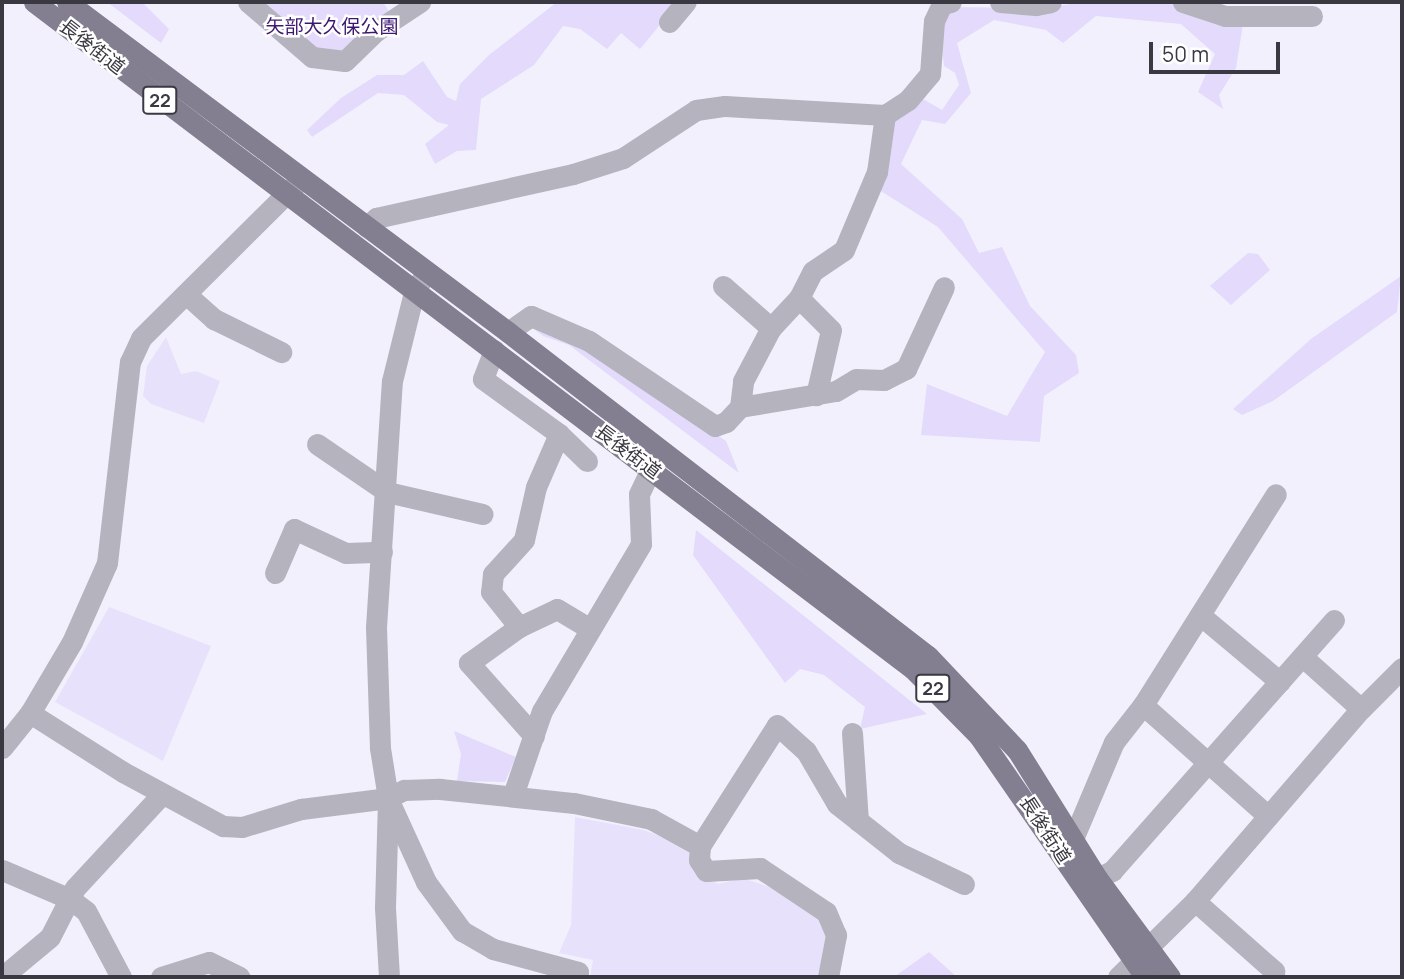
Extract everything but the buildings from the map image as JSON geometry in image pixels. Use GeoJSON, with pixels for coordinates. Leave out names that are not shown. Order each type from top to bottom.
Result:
{"type":"FeatureCollection","features":[{"type":"Feature","properties":{"kind":"main road","name":"長後街道"},"geometry":{"type":"LineString","coordinates":[[34,2],[414,292],[884,620],[954,681],[1017,750],[1097,878],[1142,962]]}},
{"type":"Feature","properties":{"kind":"main road","name":"長後街道"},"geometry":{"type":"LineString","coordinates":[[66,2],[508,332],[654,459],[868,631],[955,710],[1014,784],[1142,962],[1170,977]]}},
{"type":"Feature","properties":{"kind":"street"},"geometry":{"type":"LineString","coordinates":[[248,2],[312,57],[345,61],[376,31],[420,2]]}},
{"type":"Feature","properties":{"kind":"street"},"geometry":{"type":"LineString","coordinates":[[669,22],[685,2]]}},
{"type":"Feature","properties":{"kind":"street"},"geometry":{"type":"LineString","coordinates":[[367,227],[376,218],[573,174],[622,158],[696,110],[725,106],[885,115],[908,100],[930,74],[934,21],[942,4],[951,2]]}},
{"type":"Feature","properties":{"kind":"street"},"geometry":{"type":"LineString","coordinates":[[1000,2],[1036,5],[1051,2]]}},
{"type":"Feature","properties":{"kind":"street"},"geometry":{"type":"LineString","coordinates":[[1184,2],[1225,16],[1312,16]]}},
{"type":"Feature","properties":{"kind":"street"},"geometry":{"type":"LineString","coordinates":[[740,407],[743,381],[771,328],[799,298],[813,271],[844,250],[877,172],[885,115]]}},
{"type":"Feature","properties":{"kind":"street"},"geometry":{"type":"LineString","coordinates":[[2,748],[30,713],[87,616],[107,564],[131,362],[141,338],[289,194],[302,177]]}},
{"type":"Feature","properties":{"kind":"street"},"geometry":{"type":"LineString","coordinates":[[389,977],[385,907],[388,798],[380,748],[376,627],[387,492],[391,381],[414,292],[426,272]]}},
{"type":"Feature","properties":{"kind":"street"},"geometry":{"type":"LineString","coordinates":[[723,286],[771,328]]}},
{"type":"Feature","properties":{"kind":"street"},"geometry":{"type":"LineString","coordinates":[[508,332],[531,316],[589,341],[715,426],[740,407],[836,391],[856,379],[884,380],[906,369],[944,287]]}},
{"type":"Feature","properties":{"kind":"street"},"geometry":{"type":"LineString","coordinates":[[186,294],[214,318],[281,352]]}},
{"type":"Feature","properties":{"kind":"street"},"geometry":{"type":"LineString","coordinates":[[799,298],[831,330],[816,395]]}},
{"type":"Feature","properties":{"kind":"street"},"geometry":{"type":"LineString","coordinates":[[494,350],[484,379],[559,434],[587,461]]}},
{"type":"Feature","properties":{"kind":"street"},"geometry":{"type":"LineString","coordinates":[[519,627],[491,592],[493,574],[524,540],[536,487],[559,434]]}},
{"type":"Feature","properties":{"kind":"street"},"geometry":{"type":"LineString","coordinates":[[317,444],[387,492],[482,514]]}},
{"type":"Feature","properties":{"kind":"street"},"geometry":{"type":"LineString","coordinates":[[513,795],[542,711],[641,544],[639,494],[654,459]]}},
{"type":"Feature","properties":{"kind":"street"},"geometry":{"type":"LineString","coordinates":[[1073,839],[1114,742],[1143,705],[1276,494]]}},
{"type":"Feature","properties":{"kind":"street"},"geometry":{"type":"LineString","coordinates":[[275,573],[295,529],[346,553],[382,552]]}},
{"type":"Feature","properties":{"kind":"street"},"geometry":{"type":"LineString","coordinates":[[534,736],[469,663],[519,627],[557,609],[589,628]]}},
{"type":"Feature","properties":{"kind":"street"},"geometry":{"type":"LineString","coordinates":[[1200,615],[1279,682]]}},
{"type":"Feature","properties":{"kind":"street"},"geometry":{"type":"LineString","coordinates":[[1097,878],[1112,871],[1279,682],[1304,658],[1334,620]]}},
{"type":"Feature","properties":{"kind":"street"},"geometry":{"type":"LineString","coordinates":[[1304,658],[1360,709]]}},
{"type":"Feature","properties":{"kind":"street"},"geometry":{"type":"LineString","coordinates":[[1118,977],[1142,962],[1360,709],[1394,690],[1402,668]]}},
{"type":"Feature","properties":{"kind":"street"},"geometry":{"type":"LineString","coordinates":[[1143,705],[1268,816]]}},
{"type":"Feature","properties":{"kind":"street"},"geometry":{"type":"LineString","coordinates":[[30,713],[162,794],[223,826],[242,827],[301,809],[388,798],[404,790],[513,795],[651,819],[700,846]]}},
{"type":"Feature","properties":{"kind":"street"},"geometry":{"type":"LineString","coordinates":[[828,977],[836,934],[826,912],[760,868],[706,871],[699,860],[700,846],[778,725],[806,751],[837,804],[899,853],[964,884]]}},
{"type":"Feature","properties":{"kind":"street"},"geometry":{"type":"LineString","coordinates":[[852,733],[858,821]]}},
{"type":"Feature","properties":{"kind":"street"},"geometry":{"type":"LineString","coordinates":[[2,977],[50,937],[75,887],[162,794]]}},
{"type":"Feature","properties":{"kind":"street"},"geometry":{"type":"LineString","coordinates":[[388,798],[426,882],[462,931],[493,949],[578,972],[577,977]]}},
{"type":"Feature","properties":{"kind":"street"},"geometry":{"type":"LineString","coordinates":[[2,870],[70,899],[86,911],[121,977]]}},
{"type":"Feature","properties":{"kind":"street"},"geometry":{"type":"LineString","coordinates":[[1195,901],[1274,971],[1274,977]]}},
{"type":"Feature","properties":{"kind":"street"},"geometry":{"type":"LineString","coordinates":[[161,977],[209,962],[240,977]]}},
{"type":"Feature","properties":{"kind":"shaded area"},"geometry":{"type":"Polygon","coordinates":[[[166,337],[181,374],[196,371],[220,381],[204,423],[151,404],[143,396],[147,366],[166,337]]]}},
{"type":"Feature","properties":{"kind":"shaded area"},"geometry":{"type":"Polygon","coordinates":[[[109,607],[211,646],[163,761],[55,702],[109,607]]]}},
{"type":"Feature","properties":{"kind":"shaded area"},"geometry":{"type":"Polygon","coordinates":[[[575,817],[644,830],[692,849],[700,874],[718,884],[743,878],[778,890],[821,920],[826,933],[821,977],[590,977],[593,960],[559,953],[571,925],[575,817]]]}},
{"type":"Feature","properties":{"kind":"green space"},"geometry":{"type":"Polygon","coordinates":[[[107,2],[142,2],[169,29],[161,43],[107,2]]]}},
{"type":"Feature","properties":{"kind":"green space","name":"矢部大久保公園"},"geometry":{"type":"Polygon","coordinates":[[[266,2],[383,2],[390,13],[341,54],[315,49],[265,7],[266,2]]]}},
{"type":"Feature","properties":{"kind":"green space"},"geometry":{"type":"Polygon","coordinates":[[[557,2],[679,2],[640,49],[621,33],[607,49],[580,29],[563,26],[534,65],[481,99],[476,150],[457,151],[435,164],[425,144],[449,125],[437,122],[404,95],[378,93],[312,137],[307,130],[341,98],[377,75],[404,75],[423,61],[447,97],[456,101],[460,84],[489,55],[557,2]]]}},
{"type":"Feature","properties":{"kind":"green space"},"geometry":{"type":"Polygon","coordinates":[[[1081,2],[1178,2],[1244,18],[1236,68],[1219,95],[1223,109],[1198,92],[1215,54],[1181,24],[1096,16],[1063,43],[1046,30],[994,20],[957,43],[971,93],[945,124],[922,120],[901,164],[962,219],[979,253],[1002,247],[1030,306],[1076,355],[1079,373],[1044,396],[1040,442],[921,435],[927,384],[1007,416],[1045,352],[938,227],[876,188],[888,117],[923,99],[942,110],[959,85],[955,73],[944,66],[939,21],[945,7],[1048,8],[1081,2]]]}},
{"type":"Feature","properties":{"kind":"green space"},"geometry":{"type":"Polygon","coordinates":[[[1248,253],[1258,254],[1270,270],[1231,305],[1210,286],[1248,253]]]}},
{"type":"Feature","properties":{"kind":"green space"},"geometry":{"type":"Polygon","coordinates":[[[1401,276],[1397,312],[1273,401],[1242,415],[1233,409],[1311,339],[1401,276]]]}},
{"type":"Feature","properties":{"kind":"green space"},"geometry":{"type":"Polygon","coordinates":[[[536,325],[586,346],[726,441],[739,473],[569,345],[543,336],[534,329],[536,325]]]}},
{"type":"Feature","properties":{"kind":"green space"},"geometry":{"type":"Polygon","coordinates":[[[696,530],[927,714],[860,729],[865,707],[824,675],[800,669],[785,683],[693,555],[696,530]]]}},
{"type":"Feature","properties":{"kind":"green space"},"geometry":{"type":"Polygon","coordinates":[[[454,731],[516,757],[505,782],[457,781],[461,754],[454,731]]]}},
{"type":"Feature","properties":{"kind":"green space"},"geometry":{"type":"Polygon","coordinates":[[[929,952],[957,977],[894,977],[929,952]]]}}]}
